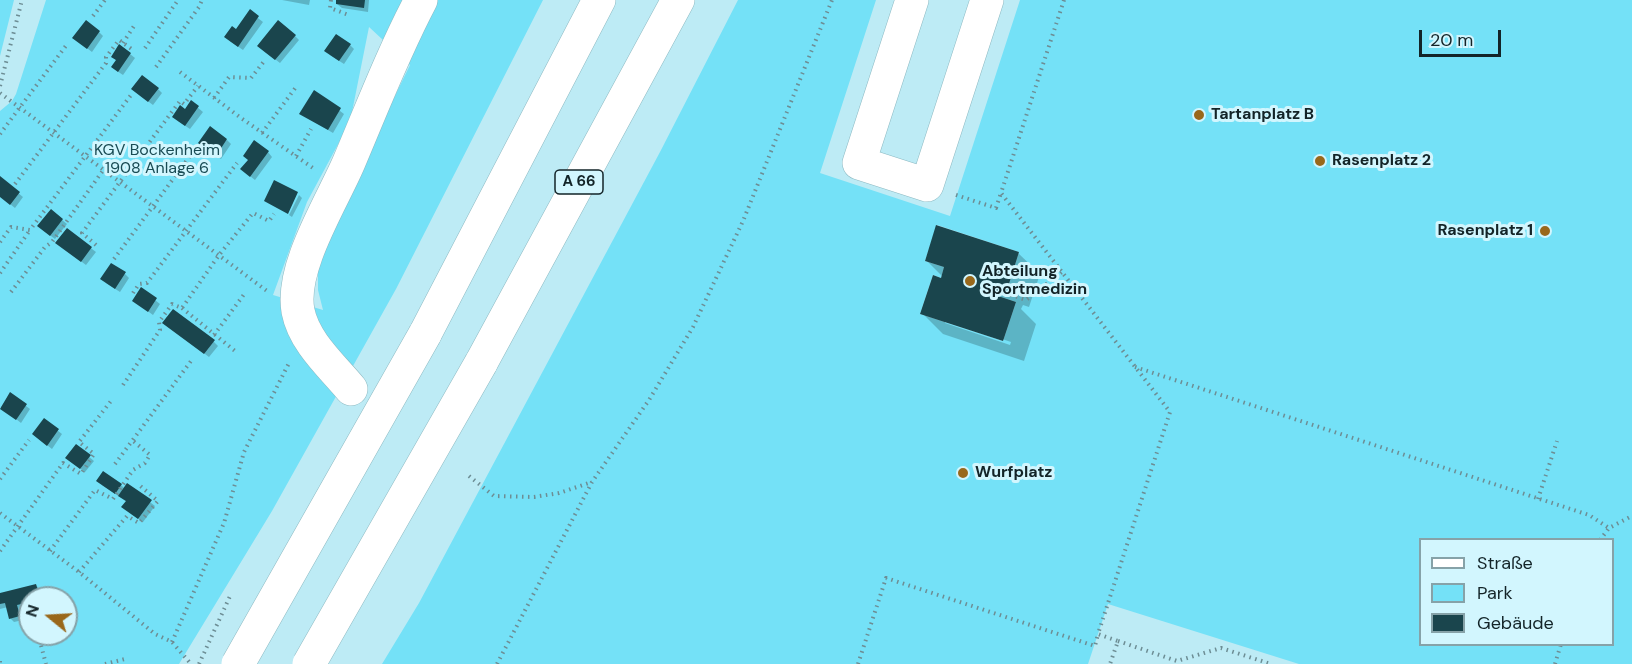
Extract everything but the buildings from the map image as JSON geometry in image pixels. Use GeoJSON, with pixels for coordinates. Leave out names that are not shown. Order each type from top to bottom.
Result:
{"type":"FeatureCollection","features":[{"type":"Feature","properties":{"kind":"main road"},"geometry":{"type":"LineString","coordinates":[[351,389],[305,333],[298,310],[297,290],[310,243],[348,164],[397,46],[421,0]]}},
{"type":"Feature","properties":{"kind":"main road"},"geometry":{"type":"LineString","coordinates":[[238,664],[425,334],[599,0]]}},
{"type":"Feature","properties":{"kind":"main road","name":"A 66"},"geometry":{"type":"LineString","coordinates":[[309,664],[481,363],[678,0]]}},
{"type":"Feature","properties":{"kind":"main road"},"geometry":{"type":"LineString","coordinates":[[912,0],[859,163],[927,185],[987,0]]}},
{"type":"Feature","properties":{"kind":"path"},"geometry":{"type":"LineString","coordinates":[[0,86],[22,0]]}},
{"type":"Feature","properties":{"kind":"path"},"geometry":{"type":"LineString","coordinates":[[93,16],[105,0]]}},
{"type":"Feature","properties":{"kind":"path"},"geometry":{"type":"LineString","coordinates":[[146,48],[178,0]]}},
{"type":"Feature","properties":{"kind":"path"},"geometry":{"type":"LineString","coordinates":[[156,67],[202,0]]}},
{"type":"Feature","properties":{"kind":"path"},"geometry":{"type":"LineString","coordinates":[[331,0],[330,8],[349,15]]}},
{"type":"Feature","properties":{"kind":"path"},"geometry":{"type":"LineString","coordinates":[[497,664],[592,482],[649,400],[693,327],[743,221],[832,0]]}},
{"type":"Feature","properties":{"kind":"path"},"geometry":{"type":"LineString","coordinates":[[927,185],[996,208],[1064,0]]}},
{"type":"Feature","properties":{"kind":"path"},"geometry":{"type":"LineString","coordinates":[[123,43],[134,26]]}},
{"type":"Feature","properties":{"kind":"path"},"geometry":{"type":"LineString","coordinates":[[15,184],[106,63],[106,57],[119,40],[133,50]]}},
{"type":"Feature","properties":{"kind":"path"},"geometry":{"type":"LineString","coordinates":[[0,134],[68,43]]}},
{"type":"Feature","properties":{"kind":"path"},"geometry":{"type":"LineString","coordinates":[[214,98],[230,77],[251,78],[265,60]]}},
{"type":"Feature","properties":{"kind":"path"},"geometry":{"type":"LineString","coordinates":[[180,72],[318,173]]}},
{"type":"Feature","properties":{"kind":"path"},"geometry":{"type":"LineString","coordinates":[[96,245],[82,233],[180,101],[184,104],[198,86]]}},
{"type":"Feature","properties":{"kind":"path"},"geometry":{"type":"LineString","coordinates":[[262,133],[296,87]]}},
{"type":"Feature","properties":{"kind":"path"},"geometry":{"type":"LineString","coordinates":[[0,93],[271,294],[273,281]]}},
{"type":"Feature","properties":{"kind":"path"},"geometry":{"type":"LineString","coordinates":[[0,273],[131,95]]}},
{"type":"Feature","properties":{"kind":"path"},"geometry":{"type":"LineString","coordinates":[[296,156],[311,129]]}},
{"type":"Feature","properties":{"kind":"path"},"geometry":{"type":"LineString","coordinates":[[114,260],[190,156]]}},
{"type":"Feature","properties":{"kind":"path"},"geometry":{"type":"LineString","coordinates":[[133,293],[139,284],[147,283],[237,163]]}},
{"type":"Feature","properties":{"kind":"path"},"geometry":{"type":"LineString","coordinates":[[11,292],[45,247],[52,242],[104,169]]}},
{"type":"Feature","properties":{"kind":"path"},"geometry":{"type":"LineString","coordinates":[[858,664],[886,578],[1095,646],[1170,412],[1001,194]]}},
{"type":"Feature","properties":{"kind":"path"},"geometry":{"type":"LineString","coordinates":[[182,308],[219,255],[253,213],[269,221],[274,214]]}},
{"type":"Feature","properties":{"kind":"path"},"geometry":{"type":"LineString","coordinates":[[0,242],[11,227],[30,230]]}},
{"type":"Feature","properties":{"kind":"path"},"geometry":{"type":"LineString","coordinates":[[999,291],[1026,300],[1062,273]]}},
{"type":"Feature","properties":{"kind":"path"},"geometry":{"type":"LineString","coordinates":[[214,334],[245,293]]}},
{"type":"Feature","properties":{"kind":"path"},"geometry":{"type":"LineString","coordinates":[[123,386],[160,330],[159,322],[172,303],[182,308],[235,351]]}},
{"type":"Feature","properties":{"kind":"path"},"geometry":{"type":"LineString","coordinates":[[172,642],[224,523],[244,452],[305,333]]}},
{"type":"Feature","properties":{"kind":"path"},"geometry":{"type":"LineString","coordinates":[[115,464],[191,361]]}},
{"type":"Feature","properties":{"kind":"path"},"geometry":{"type":"LineString","coordinates":[[1134,366],[1589,515],[1609,528]]}},
{"type":"Feature","properties":{"kind":"path"},"geometry":{"type":"LineString","coordinates":[[0,552],[63,463],[81,474],[94,454],[79,442],[111,401]]}},
{"type":"Feature","properties":{"kind":"path"},"geometry":{"type":"LineString","coordinates":[[0,479],[29,440]]}},
{"type":"Feature","properties":{"kind":"path"},"geometry":{"type":"LineString","coordinates":[[51,551],[95,490],[113,499],[133,470],[145,463],[150,455],[132,440]]}},
{"type":"Feature","properties":{"kind":"path"},"geometry":{"type":"LineString","coordinates":[[1538,499],[1557,441]]}},
{"type":"Feature","properties":{"kind":"path"},"geometry":{"type":"LineString","coordinates":[[469,477],[494,496],[534,497],[559,493],[592,482]]}},
{"type":"Feature","properties":{"kind":"path"},"geometry":{"type":"LineString","coordinates":[[79,573],[127,516],[139,523],[158,501],[138,484]]}},
{"type":"Feature","properties":{"kind":"path"},"geometry":{"type":"LineString","coordinates":[[0,513],[155,634],[172,642],[191,664]]}},
{"type":"Feature","properties":{"kind":"path"},"geometry":{"type":"LineString","coordinates":[[1602,538],[1609,528],[1632,516]]}},
{"type":"Feature","properties":{"kind":"path"},"geometry":{"type":"LineString","coordinates":[[199,664],[231,594]]}},
{"type":"Feature","properties":{"kind":"path"},"geometry":{"type":"LineString","coordinates":[[1098,634],[1178,662],[1221,648],[1271,664]]}},
{"type":"Feature","properties":{"kind":"path"},"geometry":{"type":"LineString","coordinates":[[1110,664],[1118,641]]}},
{"type":"Feature","properties":{"kind":"path"},"geometry":{"type":"LineString","coordinates":[[41,646],[46,664]]}},
{"type":"Feature","properties":{"kind":"path"},"geometry":{"type":"LineString","coordinates":[[1555,664],[1561,646]]}},
{"type":"Feature","properties":{"kind":"path"},"geometry":{"type":"LineString","coordinates":[[105,664],[125,659]]}},
{"type":"Feature","properties":{"kind":"green space"},"geometry":{"type":"Polygon","coordinates":[[[0,0],[14,0],[0,56],[0,0]]]}},
{"type":"Feature","properties":{"kind":"green space","name":"KGV Bockenheim 1908 Anlage 6"},"geometry":{"type":"Polygon","coordinates":[[[46,0],[543,0],[396,289],[272,511],[179,664],[0,664],[0,111],[12,101],[46,0]],[[369,27],[350,122],[307,202],[273,295],[323,310],[318,290],[318,271],[326,237],[410,65],[369,27]]]}},
{"type":"Feature","properties":{"kind":"green space"},"geometry":{"type":"Polygon","coordinates":[[[738,0],[876,0],[820,173],[950,216],[1020,0],[1632,0],[1632,664],[1299,664],[1108,604],[1088,664],[382,664],[419,603],[660,152],[738,0]],[[937,225],[925,261],[944,267],[941,278],[933,275],[920,314],[1003,341],[1016,302],[998,296],[1002,285],[1008,287],[1019,252],[937,225]]]}},
{"type":"Feature","properties":{"kind":"place","name":"Tartanplatz B"},"geometry":{"type":"Point","coordinates":[1199,115]}},
{"type":"Feature","properties":{"kind":"place","name":"Rasenplatz 2"},"geometry":{"type":"Point","coordinates":[1320,161]}},
{"type":"Feature","properties":{"kind":"place","name":"Rasenplatz 1"},"geometry":{"type":"Point","coordinates":[1545,231]}},
{"type":"Feature","properties":{"kind":"place","name":"Abteilung Sportmedizin"},"geometry":{"type":"Point","coordinates":[970,281]}},
{"type":"Feature","properties":{"kind":"place","name":"Wurfplatz"},"geometry":{"type":"Point","coordinates":[963,473]}}]}
